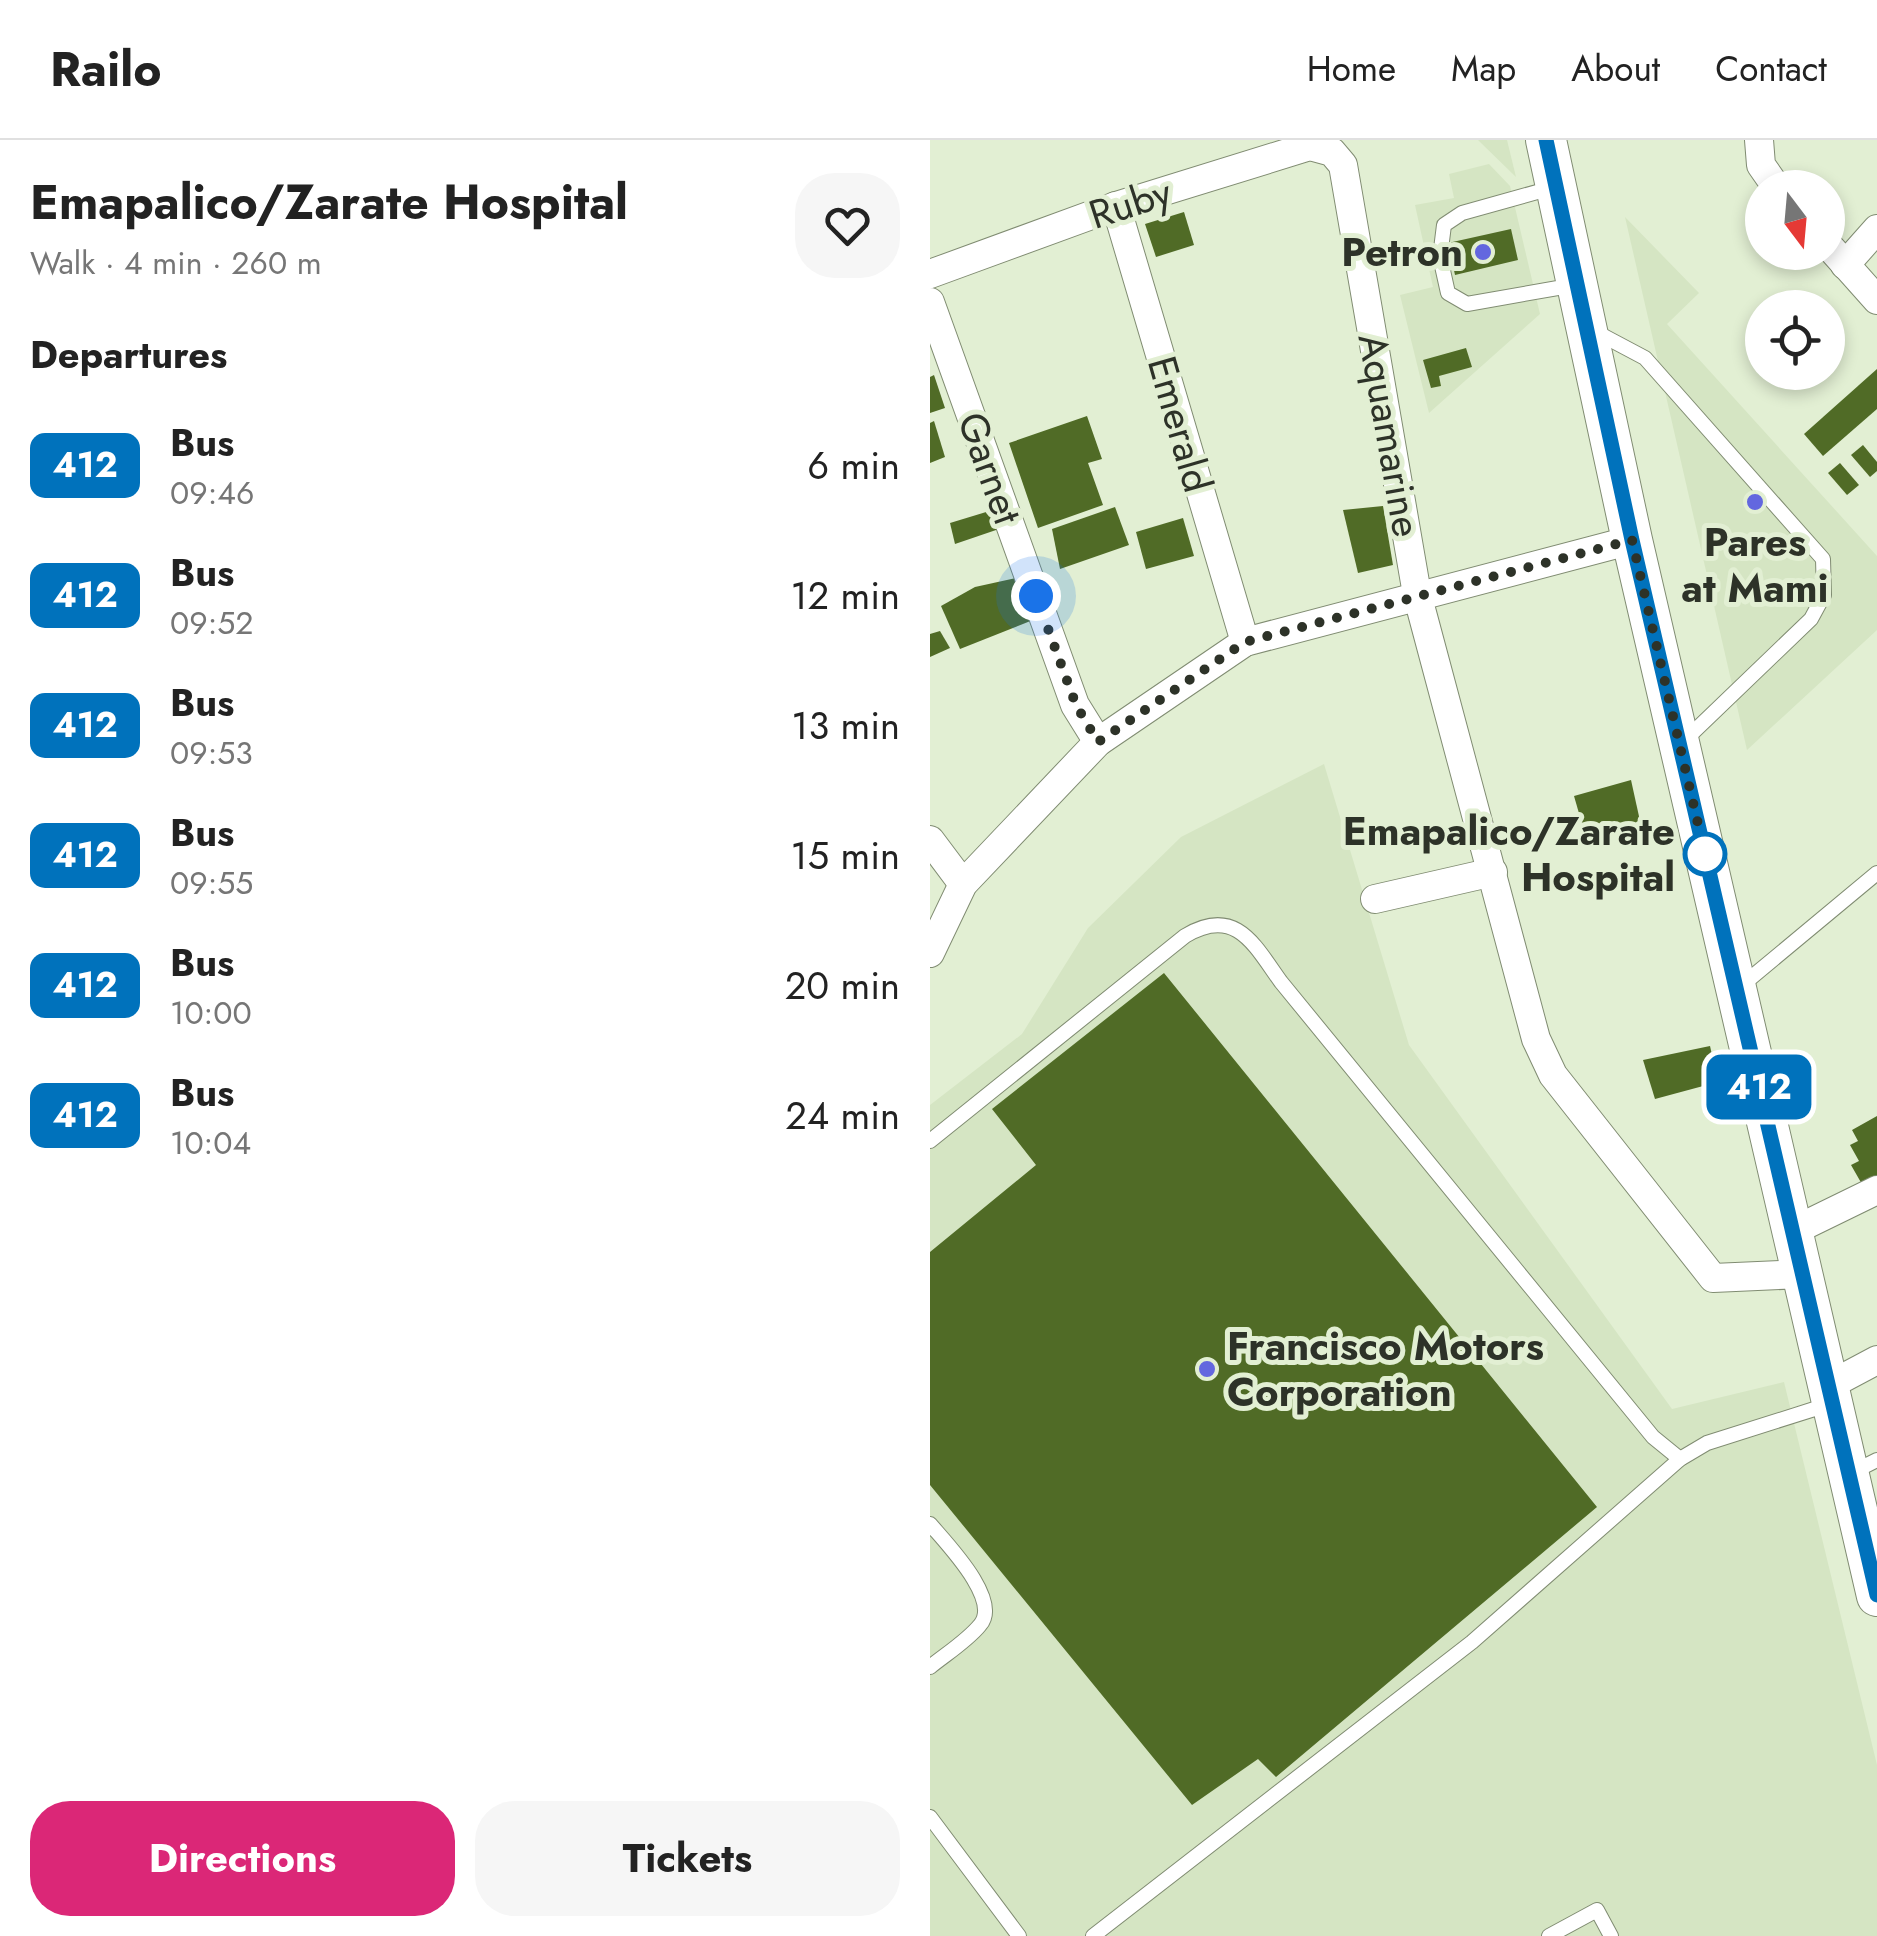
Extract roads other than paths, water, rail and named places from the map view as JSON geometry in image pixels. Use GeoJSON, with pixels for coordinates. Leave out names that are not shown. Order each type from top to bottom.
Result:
{"type":"FeatureCollection","features":[{"type":"Feature","properties":{"kind":"main road"},"geometry":{"type":"LineString","coordinates":[[1546,140],[1632,540],[1793,1231],[1832,1394],[1863,1467],[1877,1596]]}},
{"type":"Feature","properties":{"kind":"street"},"geometry":{"type":"LineString","coordinates":[[1758,140],[1764,170]]}},
{"type":"Feature","properties":{"kind":"street","name":"Ruby"},"geometry":{"type":"LineString","coordinates":[[930,274],[1116,206],[1310,146],[1332,152]]}},
{"type":"Feature","properties":{"kind":"street","name":"Aquamarine"},"geometry":{"type":"LineString","coordinates":[[1332,152],[1344,164],[1417,594],[1536,1039],[1552,1075],[1714,1278],[1804,1274]]}},
{"type":"Feature","properties":{"kind":"street","name":"Emerald"},"geometry":{"type":"LineString","coordinates":[[1116,206],[1245,642]]}},
{"type":"Feature","properties":{"kind":"street"},"geometry":{"type":"LineString","coordinates":[[1845,249],[1877,229]]}},
{"type":"Feature","properties":{"kind":"street"},"geometry":{"type":"LineString","coordinates":[[1845,265],[1877,300]]}},
{"type":"Feature","properties":{"kind":"street","name":"Garnet"},"geometry":{"type":"LineString","coordinates":[[930,302],[1076,705],[1098,742]]}},
{"type":"Feature","properties":{"kind":"street"},"geometry":{"type":"LineString","coordinates":[[930,953],[963,884],[1098,742],[1245,642],[1632,540]]}},
{"type":"Feature","properties":{"kind":"street"},"geometry":{"type":"LineString","coordinates":[[930,840],[963,884]]}},
{"type":"Feature","properties":{"kind":"street"},"geometry":{"type":"LineString","coordinates":[[1375,900],[1493,872]]}},
{"type":"Feature","properties":{"kind":"street"},"geometry":{"type":"LineString","coordinates":[[1793,1231],[1877,1190]]}},
{"type":"Feature","properties":{"kind":"street"},"geometry":{"type":"LineString","coordinates":[[1832,1394],[1877,1360]]}},
{"type":"Feature","properties":{"kind":"lane"},"geometry":{"type":"LineString","coordinates":[[1556,187],[1462,213],[1444,225],[1440,258],[1448,293],[1468,304],[1576,285]]}},
{"type":"Feature","properties":{"kind":"lane"},"geometry":{"type":"LineString","coordinates":[[1585,327],[1645,358],[1823,559],[1824,595],[1811,619],[1680,746]]}},
{"type":"Feature","properties":{"kind":"lane"},"geometry":{"type":"LineString","coordinates":[[1736,990],[1877,873]]}},
{"type":"Feature","properties":{"kind":"lane"},"geometry":{"type":"LineString","coordinates":[[930,1140],[1186,936],[1208,925],[1238,930],[1247,935],[1280,982],[1640,1423],[1664,1450],[1680,1459]]}},
{"type":"Feature","properties":{"kind":"lane"},"geometry":{"type":"LineString","coordinates":[[1094,1936],[1472,1642],[1680,1459],[1707,1444],[1832,1394]]}},
{"type":"Feature","properties":{"kind":"lane"},"geometry":{"type":"LineString","coordinates":[[930,1524],[980,1588],[986,1609],[980,1626],[930,1666]]}},
{"type":"Feature","properties":{"kind":"lane"},"geometry":{"type":"LineString","coordinates":[[930,1818],[1019,1936]]}},
{"type":"Feature","properties":{"kind":"lane"},"geometry":{"type":"LineString","coordinates":[[1548,1936],[1597,1910],[1611,1936]]}},
{"type":"Feature","properties":{"kind":"place","name":"Petron"},"geometry":{"type":"Point","coordinates":[1483,252]}},
{"type":"Feature","properties":{"kind":"place","name":"Pares at Mami"},"geometry":{"type":"Point","coordinates":[1755,502]}},
{"type":"Feature","properties":{"kind":"place","name":"Emapalico/Zarate Hospital"},"geometry":{"type":"Point","coordinates":[1705,854]}},
{"type":"Feature","properties":{"kind":"place","name":"Francisco Motors Corporation"},"geometry":{"type":"Point","coordinates":[1207,1369]}}]}
